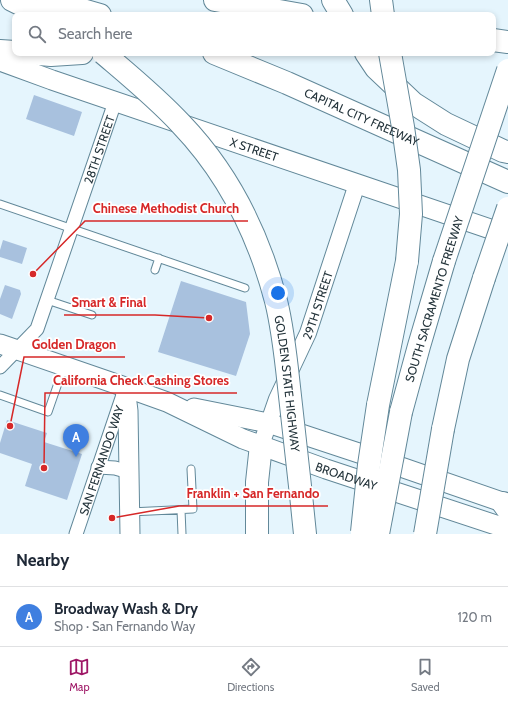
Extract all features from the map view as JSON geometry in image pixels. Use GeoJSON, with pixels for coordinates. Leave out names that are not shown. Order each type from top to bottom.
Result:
{"type":"FeatureCollection","features":[{"type":"Feature","properties":{"kind":"highway"},"geometry":{"type":"LineString","coordinates":[[12,0],[36,12]]}},
{"type":"Feature","properties":{"kind":"highway"},"geometry":{"type":"LineString","coordinates":[[47,0],[89,12]]}},
{"type":"Feature","properties":{"kind":"highway"},"geometry":{"type":"LineString","coordinates":[[215,0],[285,12]]}},
{"type":"Feature","properties":{"kind":"highway"},"geometry":{"type":"LineString","coordinates":[[333,0],[340,12]]}},
{"type":"Feature","properties":{"kind":"highway"},"geometry":{"type":"LineString","coordinates":[[381,0],[383,12]]}},
{"type":"Feature","properties":{"kind":"highway"},"geometry":{"type":"LineString","coordinates":[[0,51],[12,52]]}},
{"type":"Feature","properties":{"kind":"highway","name":"GOLDEN STATE HIGHWAY"},"geometry":{"type":"LineString","coordinates":[[107,56],[142,85],[182,124],[204,150],[223,178],[240,208],[254,238],[276,302],[282,335],[305,534]]}},
{"type":"Feature","properties":{"kind":"highway","name":"CAPITAL CITY FREEWAY"},"geometry":{"type":"LineString","coordinates":[[221,56],[508,182]]}},
{"type":"Feature","properties":{"kind":"highway"},"geometry":{"type":"LineString","coordinates":[[377,58],[413,103],[446,124],[508,152]]}},
{"type":"Feature","properties":{"kind":"highway"},"geometry":{"type":"LineString","coordinates":[[367,534],[369,466],[378,405],[407,261],[411,214],[409,170],[403,127],[377,58]]}},
{"type":"Feature","properties":{"kind":"highway","name":"SOUTH SACRAMENTO FREEWAY"},"geometry":{"type":"LineString","coordinates":[[367,534],[444,261],[508,70]]}},
{"type":"Feature","properties":{"kind":"highway"},"geometry":{"type":"LineString","coordinates":[[424,534],[443,429],[458,359],[508,208]]}},
{"type":"Feature","properties":{"kind":"highway"},"geometry":{"type":"LineString","coordinates":[[257,534],[257,482],[261,445]]}},
{"type":"Feature","properties":{"kind":"main road","name":"X STREET"},"geometry":{"type":"LineString","coordinates":[[0,61],[115,102],[508,235]]}},
{"type":"Feature","properties":{"kind":"main road","name":"BROADWAY"},"geometry":{"type":"LineString","coordinates":[[8,347],[167,402],[244,439],[508,529]]}},
{"type":"Feature","properties":{"kind":"main road"},"geometry":{"type":"LineString","coordinates":[[125,387],[128,411],[130,534]]}},
{"type":"Feature","properties":{"kind":"main road","name":"BROADWAY"},"geometry":{"type":"LineString","coordinates":[[167,402],[268,423],[398,466],[506,506]]}},
{"type":"Feature","properties":{"kind":"street","name":"28TH STREET"},"geometry":{"type":"LineString","coordinates":[[0,367],[8,347],[37,329],[115,102]]}},
{"type":"Feature","properties":{"kind":"street","name":"29TH STREET"},"geometry":{"type":"LineString","coordinates":[[261,445],[277,399],[308,333],[357,184]]}},
{"type":"Feature","properties":{"kind":"street","name":"SAN FERNANDO WAY"},"geometry":{"type":"LineString","coordinates":[[76,534],[125,387]]}},
{"type":"Feature","properties":{"kind":"street"},"geometry":{"type":"LineString","coordinates":[[98,467],[115,468],[129,472]]}},
{"type":"Feature","properties":{"kind":"lane"},"geometry":{"type":"LineString","coordinates":[[0,204],[71,228],[116,247],[159,258],[245,288]]}},
{"type":"Feature","properties":{"kind":"lane"},"geometry":{"type":"LineString","coordinates":[[155,270],[159,258]]}},
{"type":"Feature","properties":{"kind":"lane"},"geometry":{"type":"LineString","coordinates":[[47,300],[92,314]]}},
{"type":"Feature","properties":{"kind":"lane"},"geometry":{"type":"LineString","coordinates":[[0,395],[48,412],[64,366]]}},
{"type":"Feature","properties":{"kind":"lane"},"geometry":{"type":"LineString","coordinates":[[130,512],[193,509],[191,469]]}},
{"type":"Feature","properties":{"kind":"lane"},"geometry":{"type":"LineString","coordinates":[[181,510],[182,534]]}},
{"type":"Feature","properties":{"kind":"building"},"geometry":{"type":"Polygon","coordinates":[[[34,95],[82,112],[74,136],[26,119],[34,95]]]}},
{"type":"Feature","properties":{"kind":"building"},"geometry":{"type":"Polygon","coordinates":[[[3,240],[27,248],[22,264],[0,257],[0,250],[3,240]]]}},
{"type":"Feature","properties":{"kind":"building"},"geometry":{"type":"Polygon","coordinates":[[[181,281],[246,302],[250,334],[236,376],[158,352],[181,281]]]}},
{"type":"Feature","properties":{"kind":"building"},"geometry":{"type":"Polygon","coordinates":[[[5,285],[20,290],[21,294],[12,319],[0,314],[0,299],[5,285]]]}},
{"type":"Feature","properties":{"kind":"building"},"geometry":{"type":"Polygon","coordinates":[[[7,420],[47,433],[44,442],[82,454],[67,500],[25,486],[32,464],[0,453],[0,443],[7,420]]]}},
{"type":"Feature","properties":{"kind":"place","name":"Chinese Methodist Church"},"geometry":{"type":"Point","coordinates":[33,274]}},
{"type":"Feature","properties":{"kind":"place","name":"Smart & Final"},"geometry":{"type":"Point","coordinates":[209,318]}},
{"type":"Feature","properties":{"kind":"place","name":"Golden Dragon"},"geometry":{"type":"Point","coordinates":[10,426]}},
{"type":"Feature","properties":{"kind":"place","name":"Broadway Wash & Dry"},"geometry":{"type":"Point","coordinates":[76,457]}},
{"type":"Feature","properties":{"kind":"place","name":"California Check Cashing Stores"},"geometry":{"type":"Point","coordinates":[44,468]}},
{"type":"Feature","properties":{"kind":"place","name":"Franklin + San Fernando"},"geometry":{"type":"Point","coordinates":[112,518]}}]}
